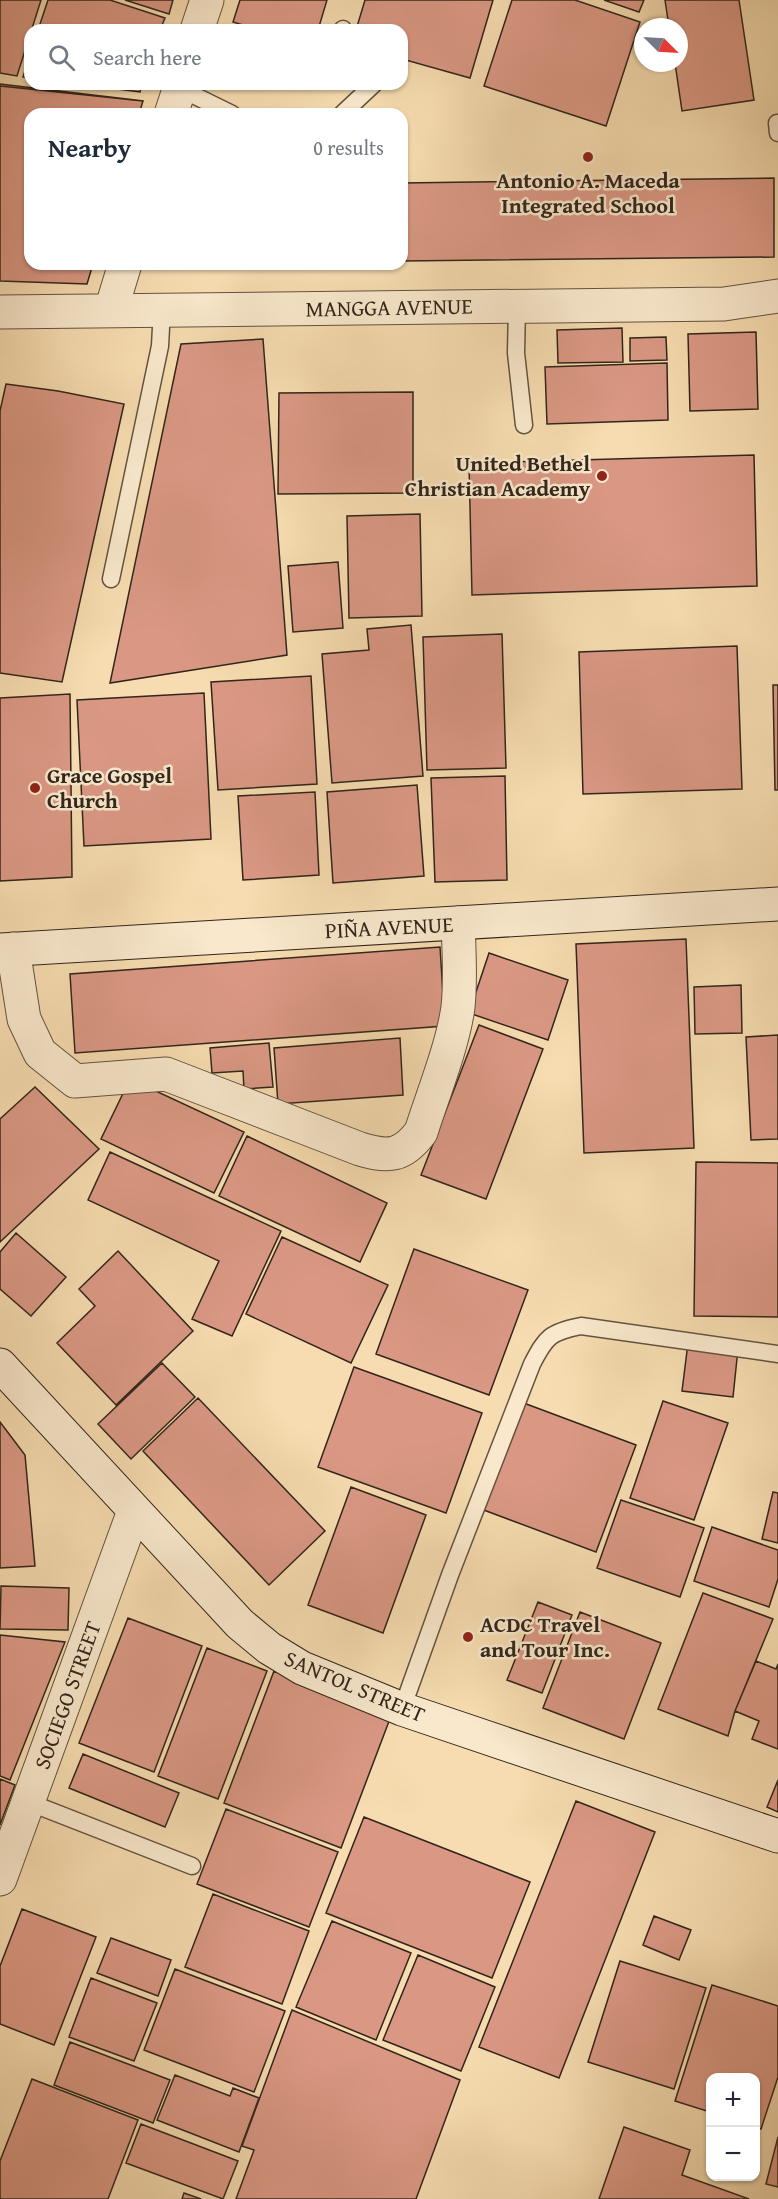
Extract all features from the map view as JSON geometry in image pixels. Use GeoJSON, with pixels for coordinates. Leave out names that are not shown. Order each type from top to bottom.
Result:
{"type":"FeatureCollection","features":[{"type":"Feature","properties":{"kind":"street"},"geometry":{"type":"LineString","coordinates":[[199,24],[207,0]]}},
{"type":"Feature","properties":{"kind":"street"},"geometry":{"type":"LineString","coordinates":[[111,310],[123,270]]}},
{"type":"Feature","properties":{"kind":"street","name":"MANGGA AVENUE"},"geometry":{"type":"LineString","coordinates":[[0,312],[724,303],[778,296]]}},
{"type":"Feature","properties":{"kind":"street","name":"PIÑA AVENUE"},"geometry":{"type":"LineString","coordinates":[[7,949],[778,904]]}},
{"type":"Feature","properties":{"kind":"street"},"geometry":{"type":"LineString","coordinates":[[7,949],[24,1019],[40,1053],[75,1081],[166,1074],[360,1149],[377,1154],[392,1154],[410,1146],[421,1132],[454,1026],[458,1006],[458,923]]}},
{"type":"Feature","properties":{"kind":"street","name":"SANTOL STREET"},"geometry":{"type":"LineString","coordinates":[[0,1365],[240,1624],[269,1648],[302,1668],[402,1709],[778,1836]]}},
{"type":"Feature","properties":{"kind":"street","name":"SOCIEGO STREET"},"geometry":{"type":"LineString","coordinates":[[0,1879],[134,1510]]}},
{"type":"Feature","properties":{"kind":"lane"},"geometry":{"type":"LineString","coordinates":[[348,108],[368,90]]}},
{"type":"Feature","properties":{"kind":"lane"},"geometry":{"type":"LineString","coordinates":[[177,95],[215,108]]}},
{"type":"Feature","properties":{"kind":"lane"},"geometry":{"type":"LineString","coordinates":[[517,306],[516,353],[524,425]]}},
{"type":"Feature","properties":{"kind":"lane"},"geometry":{"type":"LineString","coordinates":[[111,579],[160,346],[162,309]]}},
{"type":"Feature","properties":{"kind":"lane"},"geometry":{"type":"LineString","coordinates":[[402,1709],[450,1575],[532,1364],[551,1335],[580,1326],[778,1354]]}},
{"type":"Feature","properties":{"kind":"lane"},"geometry":{"type":"LineString","coordinates":[[28,1802],[192,1866]]}},
{"type":"Feature","properties":{"kind":"building"},"geometry":{"type":"Polygon","coordinates":[[[0,0],[41,0],[33,24],[24,24],[24,54],[17,76],[0,73],[0,0]]]}},
{"type":"Feature","properties":{"kind":"building"},"geometry":{"type":"Polygon","coordinates":[[[48,0],[110,0],[165,18],[162,24],[40,24],[48,0]]]}},
{"type":"Feature","properties":{"kind":"building"},"geometry":{"type":"Polygon","coordinates":[[[125,0],[173,0],[169,14],[125,0]]]}},
{"type":"Feature","properties":{"kind":"building"},"geometry":{"type":"Polygon","coordinates":[[[240,0],[327,0],[320,24],[240,24],[233,22],[240,0]]]}},
{"type":"Feature","properties":{"kind":"building"},"geometry":{"type":"Polygon","coordinates":[[[365,0],[493,0],[470,78],[408,61],[408,24],[358,24],[365,0]]]}},
{"type":"Feature","properties":{"kind":"building"},"geometry":{"type":"Polygon","coordinates":[[[512,0],[575,0],[634,20],[634,40],[606,126],[484,86],[512,0]]]}},
{"type":"Feature","properties":{"kind":"building"},"geometry":{"type":"Polygon","coordinates":[[[604,0],[644,0],[639,12],[604,0]]]}},
{"type":"Feature","properties":{"kind":"building"},"geometry":{"type":"Polygon","coordinates":[[[665,0],[739,0],[754,100],[682,111],[676,72],[688,72],[688,18],[668,18],[665,0]]]}},
{"type":"Feature","properties":{"kind":"building"},"geometry":{"type":"Polygon","coordinates":[[[0,84],[24,87],[24,90],[50,90],[143,101],[141,108],[24,108],[24,270],[91,270],[87,284],[0,281],[0,84]]]}},
{"type":"Feature","properties":{"kind":"building"},"geometry":{"type":"Polygon","coordinates":[[[0,86],[143,101],[141,108],[24,108],[24,270],[91,270],[87,284],[0,281],[0,86]]]}},
{"type":"Feature","properties":{"kind":"building"},"geometry":{"type":"Polygon","coordinates":[[[774,178],[774,257],[408,261],[408,183],[774,178]]]}},
{"type":"Feature","properties":{"kind":"building"},"geometry":{"type":"Polygon","coordinates":[[[622,328],[623,362],[558,363],[557,330],[622,328]]]}},
{"type":"Feature","properties":{"kind":"building"},"geometry":{"type":"Polygon","coordinates":[[[756,332],[758,409],[690,411],[688,334],[756,332]]]}},
{"type":"Feature","properties":{"kind":"building"},"geometry":{"type":"Polygon","coordinates":[[[666,337],[667,360],[630,361],[630,338],[666,337]]]}},
{"type":"Feature","properties":{"kind":"building"},"geometry":{"type":"Polygon","coordinates":[[[263,339],[287,655],[110,683],[181,344],[263,339]]]}},
{"type":"Feature","properties":{"kind":"building"},"geometry":{"type":"Polygon","coordinates":[[[667,363],[668,420],[547,424],[545,367],[667,363]]]}},
{"type":"Feature","properties":{"kind":"building"},"geometry":{"type":"Polygon","coordinates":[[[6,384],[124,404],[62,682],[0,673],[0,411],[6,384]]]}},
{"type":"Feature","properties":{"kind":"building"},"geometry":{"type":"Polygon","coordinates":[[[413,392],[413,493],[278,494],[279,393],[413,392]]]}},
{"type":"Feature","properties":{"kind":"building"},"geometry":{"type":"Polygon","coordinates":[[[754,455],[757,586],[472,595],[469,463],[754,455]]]}},
{"type":"Feature","properties":{"kind":"building"},"geometry":{"type":"Polygon","coordinates":[[[420,514],[422,616],[349,618],[347,516],[420,514]]]}},
{"type":"Feature","properties":{"kind":"building"},"geometry":{"type":"Polygon","coordinates":[[[338,562],[343,628],[293,632],[288,566],[338,562]]]}},
{"type":"Feature","properties":{"kind":"building"},"geometry":{"type":"Polygon","coordinates":[[[411,625],[423,776],[332,783],[322,654],[369,650],[367,629],[411,625]]]}},
{"type":"Feature","properties":{"kind":"building"},"geometry":{"type":"Polygon","coordinates":[[[502,634],[506,768],[427,770],[423,637],[502,634]]]}},
{"type":"Feature","properties":{"kind":"building"},"geometry":{"type":"Polygon","coordinates":[[[737,646],[742,789],[583,794],[579,652],[737,646]]]}},
{"type":"Feature","properties":{"kind":"building"},"geometry":{"type":"Polygon","coordinates":[[[311,676],[317,784],[218,790],[211,682],[311,676]]]}},
{"type":"Feature","properties":{"kind":"building"},"geometry":{"type":"Polygon","coordinates":[[[773,685],[778,685],[778,790],[775,790],[773,685]]]}},
{"type":"Feature","properties":{"kind":"building"},"geometry":{"type":"Polygon","coordinates":[[[204,693],[211,839],[84,846],[77,700],[204,693]]]}},
{"type":"Feature","properties":{"kind":"building","name":"Grace Gospel Church"},"geometry":{"type":"Polygon","coordinates":[[[70,694],[72,877],[0,881],[0,698],[70,694]]]}},
{"type":"Feature","properties":{"kind":"building"},"geometry":{"type":"Polygon","coordinates":[[[505,776],[507,880],[435,882],[431,778],[505,776]]]}},
{"type":"Feature","properties":{"kind":"building"},"geometry":{"type":"Polygon","coordinates":[[[417,785],[424,876],[333,883],[327,792],[417,785]]]}},
{"type":"Feature","properties":{"kind":"building"},"geometry":{"type":"Polygon","coordinates":[[[315,792],[319,875],[243,880],[238,796],[315,792]]]}},
{"type":"Feature","properties":{"kind":"building"},"geometry":{"type":"Polygon","coordinates":[[[686,939],[694,1148],[584,1153],[576,944],[686,939]]]}},
{"type":"Feature","properties":{"kind":"building"},"geometry":{"type":"Polygon","coordinates":[[[440,947],[445,1026],[75,1053],[70,974],[440,947]]]}},
{"type":"Feature","properties":{"kind":"building"},"geometry":{"type":"Polygon","coordinates":[[[489,953],[568,980],[548,1040],[469,1013],[489,953]]]}},
{"type":"Feature","properties":{"kind":"building"},"geometry":{"type":"Polygon","coordinates":[[[741,985],[742,1033],[695,1034],[694,987],[741,985]]]}},
{"type":"Feature","properties":{"kind":"building"},"geometry":{"type":"Polygon","coordinates":[[[479,1025],[543,1049],[486,1199],[421,1175],[479,1025]]]}},
{"type":"Feature","properties":{"kind":"building"},"geometry":{"type":"Polygon","coordinates":[[[778,1035],[778,1139],[751,1140],[746,1037],[778,1035]]]}},
{"type":"Feature","properties":{"kind":"building"},"geometry":{"type":"Polygon","coordinates":[[[400,1038],[403,1095],[278,1104],[274,1048],[400,1038]]]}},
{"type":"Feature","properties":{"kind":"building"},"geometry":{"type":"Polygon","coordinates":[[[269,1043],[273,1087],[244,1089],[243,1071],[212,1073],[210,1048],[269,1043]]]}},
{"type":"Feature","properties":{"kind":"building"},"geometry":{"type":"Polygon","coordinates":[[[130,1079],[244,1132],[214,1193],[101,1139],[130,1079]]]}},
{"type":"Feature","properties":{"kind":"building"},"geometry":{"type":"Polygon","coordinates":[[[35,1087],[99,1149],[0,1242],[0,1119],[35,1087]]]}},
{"type":"Feature","properties":{"kind":"building"},"geometry":{"type":"Polygon","coordinates":[[[247,1136],[387,1203],[360,1262],[219,1196],[247,1136]]]}},
{"type":"Feature","properties":{"kind":"building"},"geometry":{"type":"Polygon","coordinates":[[[110,1152],[281,1231],[232,1336],[192,1319],[219,1261],[88,1200],[110,1152]]]}},
{"type":"Feature","properties":{"kind":"building"},"geometry":{"type":"Polygon","coordinates":[[[696,1162],[778,1163],[778,1317],[694,1316],[696,1162]]]}},
{"type":"Feature","properties":{"kind":"building"},"geometry":{"type":"Polygon","coordinates":[[[16,1233],[66,1277],[31,1316],[0,1289],[0,1252],[16,1233]]]}},
{"type":"Feature","properties":{"kind":"building"},"geometry":{"type":"Polygon","coordinates":[[[282,1237],[388,1285],[351,1363],[246,1314],[282,1237]]]}},
{"type":"Feature","properties":{"kind":"building"},"geometry":{"type":"Polygon","coordinates":[[[414,1249],[528,1290],[489,1395],[376,1354],[414,1249]]]}},
{"type":"Feature","properties":{"kind":"building"},"geometry":{"type":"Polygon","coordinates":[[[118,1251],[193,1331],[116,1405],[57,1343],[95,1306],[79,1289],[118,1251]]]}},
{"type":"Feature","properties":{"kind":"building"},"geometry":{"type":"Polygon","coordinates":[[[688,1343],[738,1349],[733,1397],[682,1391],[688,1343]]]}},
{"type":"Feature","properties":{"kind":"building"},"geometry":{"type":"Polygon","coordinates":[[[162,1363],[195,1397],[131,1459],[98,1424],[162,1363]]]}},
{"type":"Feature","properties":{"kind":"building"},"geometry":{"type":"Polygon","coordinates":[[[354,1367],[482,1413],[446,1513],[318,1467],[354,1367]]]}},
{"type":"Feature","properties":{"kind":"building"},"geometry":{"type":"Polygon","coordinates":[[[198,1398],[325,1531],[269,1585],[143,1451],[198,1398]]]}},
{"type":"Feature","properties":{"kind":"building"},"geometry":{"type":"Polygon","coordinates":[[[663,1401],[728,1423],[694,1520],[630,1498],[663,1401]]]}},
{"type":"Feature","properties":{"kind":"building"},"geometry":{"type":"Polygon","coordinates":[[[521,1402],[636,1445],[596,1552],[481,1509],[521,1402]]]}},
{"type":"Feature","properties":{"kind":"building"},"geometry":{"type":"Polygon","coordinates":[[[0,1422],[25,1455],[35,1566],[0,1568],[0,1422]]]}},
{"type":"Feature","properties":{"kind":"building"},"geometry":{"type":"Polygon","coordinates":[[[351,1487],[426,1515],[383,1633],[308,1605],[351,1487]]]}},
{"type":"Feature","properties":{"kind":"building"},"geometry":{"type":"Polygon","coordinates":[[[773,1492],[778,1493],[778,1543],[762,1539],[773,1492]]]}},
{"type":"Feature","properties":{"kind":"building"},"geometry":{"type":"Polygon","coordinates":[[[621,1500],[704,1528],[680,1597],[597,1568],[621,1500]]]}},
{"type":"Feature","properties":{"kind":"building"},"geometry":{"type":"Polygon","coordinates":[[[712,1527],[778,1550],[778,1579],[769,1607],[694,1581],[712,1527]]]}},
{"type":"Feature","properties":{"kind":"building"},"geometry":{"type":"Polygon","coordinates":[[[1,1586],[69,1588],[68,1630],[0,1629],[1,1586]]]}},
{"type":"Feature","properties":{"kind":"building"},"geometry":{"type":"Polygon","coordinates":[[[703,1593],[773,1619],[735,1711],[728,1736],[658,1709],[703,1593]]]}},
{"type":"Feature","properties":{"kind":"building"},"geometry":{"type":"Polygon","coordinates":[[[538,1602],[572,1615],[542,1693],[507,1680],[538,1602]]]}},
{"type":"Feature","properties":{"kind":"building"},"geometry":{"type":"Polygon","coordinates":[[[580,1612],[661,1643],[624,1739],[543,1708],[580,1612]]]}},
{"type":"Feature","properties":{"kind":"building"},"geometry":{"type":"Polygon","coordinates":[[[128,1618],[202,1646],[154,1772],[79,1743],[128,1618]]]}},
{"type":"Feature","properties":{"kind":"building"},"geometry":{"type":"Polygon","coordinates":[[[0,1635],[65,1642],[10,1780],[0,1776],[0,1635]]]}},
{"type":"Feature","properties":{"kind":"building"},"geometry":{"type":"Polygon","coordinates":[[[207,1648],[267,1671],[218,1799],[158,1776],[207,1648]]]}},
{"type":"Feature","properties":{"kind":"building"},"geometry":{"type":"Polygon","coordinates":[[[756,1661],[776,1669],[778,1664],[778,1749],[752,1739],[759,1721],[735,1711],[756,1661]]]}},
{"type":"Feature","properties":{"kind":"building"},"geometry":{"type":"Polygon","coordinates":[[[274,1671],[391,1716],[341,1848],[224,1803],[274,1671]]]}},
{"type":"Feature","properties":{"kind":"building"},"geometry":{"type":"Polygon","coordinates":[[[83,1754],[179,1793],[165,1827],[69,1788],[83,1754]]]}},
{"type":"Feature","properties":{"kind":"building"},"geometry":{"type":"Polygon","coordinates":[[[0,1779],[15,1785],[0,1825],[0,1779]]]}},
{"type":"Feature","properties":{"kind":"building"},"geometry":{"type":"Polygon","coordinates":[[[778,1780],[778,1812],[767,1807],[778,1780]]]}},
{"type":"Feature","properties":{"kind":"building"},"geometry":{"type":"Polygon","coordinates":[[[576,1801],[655,1832],[559,2078],[479,2047],[576,1801]]]}},
{"type":"Feature","properties":{"kind":"building"},"geometry":{"type":"Polygon","coordinates":[[[226,1809],[338,1852],[309,1927],[197,1884],[226,1809]]]}},
{"type":"Feature","properties":{"kind":"building"},"geometry":{"type":"Polygon","coordinates":[[[364,1817],[530,1882],[492,1978],[326,1913],[364,1817]]]}},
{"type":"Feature","properties":{"kind":"building"},"geometry":{"type":"Polygon","coordinates":[[[213,1894],[309,1931],[282,2004],[185,1967],[213,1894]]]}},
{"type":"Feature","properties":{"kind":"building"},"geometry":{"type":"Polygon","coordinates":[[[22,1909],[96,1937],[54,2045],[0,2024],[0,1966],[22,1909]]]}},
{"type":"Feature","properties":{"kind":"building"},"geometry":{"type":"Polygon","coordinates":[[[654,1916],[691,1930],[679,1960],[643,1945],[654,1916]]]}},
{"type":"Feature","properties":{"kind":"building"},"geometry":{"type":"Polygon","coordinates":[[[332,1921],[411,1953],[376,2040],[296,2007],[332,1921]]]}},
{"type":"Feature","properties":{"kind":"building"},"geometry":{"type":"Polygon","coordinates":[[[111,1938],[171,1960],[158,1996],[97,1973],[111,1938]]]}},
{"type":"Feature","properties":{"kind":"building"},"geometry":{"type":"Polygon","coordinates":[[[418,1955],[495,1987],[461,2071],[383,2040],[418,1955]]]}},
{"type":"Feature","properties":{"kind":"building"},"geometry":{"type":"Polygon","coordinates":[[[620,1961],[706,1988],[674,2089],[588,2062],[620,1961]]]}},
{"type":"Feature","properties":{"kind":"building"},"geometry":{"type":"Polygon","coordinates":[[[175,1969],[285,2011],[254,2092],[144,2050],[175,1969]]]}},
{"type":"Feature","properties":{"kind":"building"},"geometry":{"type":"Polygon","coordinates":[[[91,1978],[157,2003],[134,2061],[69,2037],[91,1978]]]}},
{"type":"Feature","properties":{"kind":"building"},"geometry":{"type":"Polygon","coordinates":[[[712,1985],[778,2006],[778,2077],[761,2129],[760,2073],[706,2073],[706,2111],[675,2101],[712,1985]]]}},
{"type":"Feature","properties":{"kind":"building"},"geometry":{"type":"Polygon","coordinates":[[[292,2010],[460,2080],[416,2199],[236,2199],[254,2150],[242,2146],[292,2010]]]}},
{"type":"Feature","properties":{"kind":"building"},"geometry":{"type":"Polygon","coordinates":[[[70,2042],[170,2080],[153,2123],[54,2085],[70,2042]]]}},
{"type":"Feature","properties":{"kind":"building"},"geometry":{"type":"Polygon","coordinates":[[[175,2075],[230,2096],[233,2088],[259,2098],[239,2152],[157,2120],[175,2075]]]}},
{"type":"Feature","properties":{"kind":"building"},"geometry":{"type":"Polygon","coordinates":[[[32,2079],[138,2120],[108,2199],[0,2199],[0,2161],[32,2079]]]}},
{"type":"Feature","properties":{"kind":"building"},"geometry":{"type":"Polygon","coordinates":[[[141,2124],[238,2161],[223,2199],[126,2163],[141,2124]]]}},
{"type":"Feature","properties":{"kind":"building"},"geometry":{"type":"Polygon","coordinates":[[[624,2127],[690,2150],[682,2175],[749,2199],[599,2199],[624,2127]]]}},
{"type":"Feature","properties":{"kind":"building"},"geometry":{"type":"Polygon","coordinates":[[[778,2137],[778,2187],[766,2184],[778,2137]]]}},
{"type":"Feature","properties":{"kind":"building"},"geometry":{"type":"Polygon","coordinates":[[[184,2193],[201,2199],[182,2199],[184,2193]]]}},
{"type":"Feature","properties":{"kind":"place","name":"Antonio A. Maceda Integrated School"},"geometry":{"type":"Point","coordinates":[588,157]}},
{"type":"Feature","properties":{"kind":"place","name":"United Bethel Christian Academy"},"geometry":{"type":"Point","coordinates":[602,476]}},
{"type":"Feature","properties":{"kind":"place","name":"Grace Gospel Church"},"geometry":{"type":"Point","coordinates":[35,788]}},
{"type":"Feature","properties":{"kind":"place","name":"ACDC Travel and Tour Inc."},"geometry":{"type":"Point","coordinates":[468,1637]}}]}
